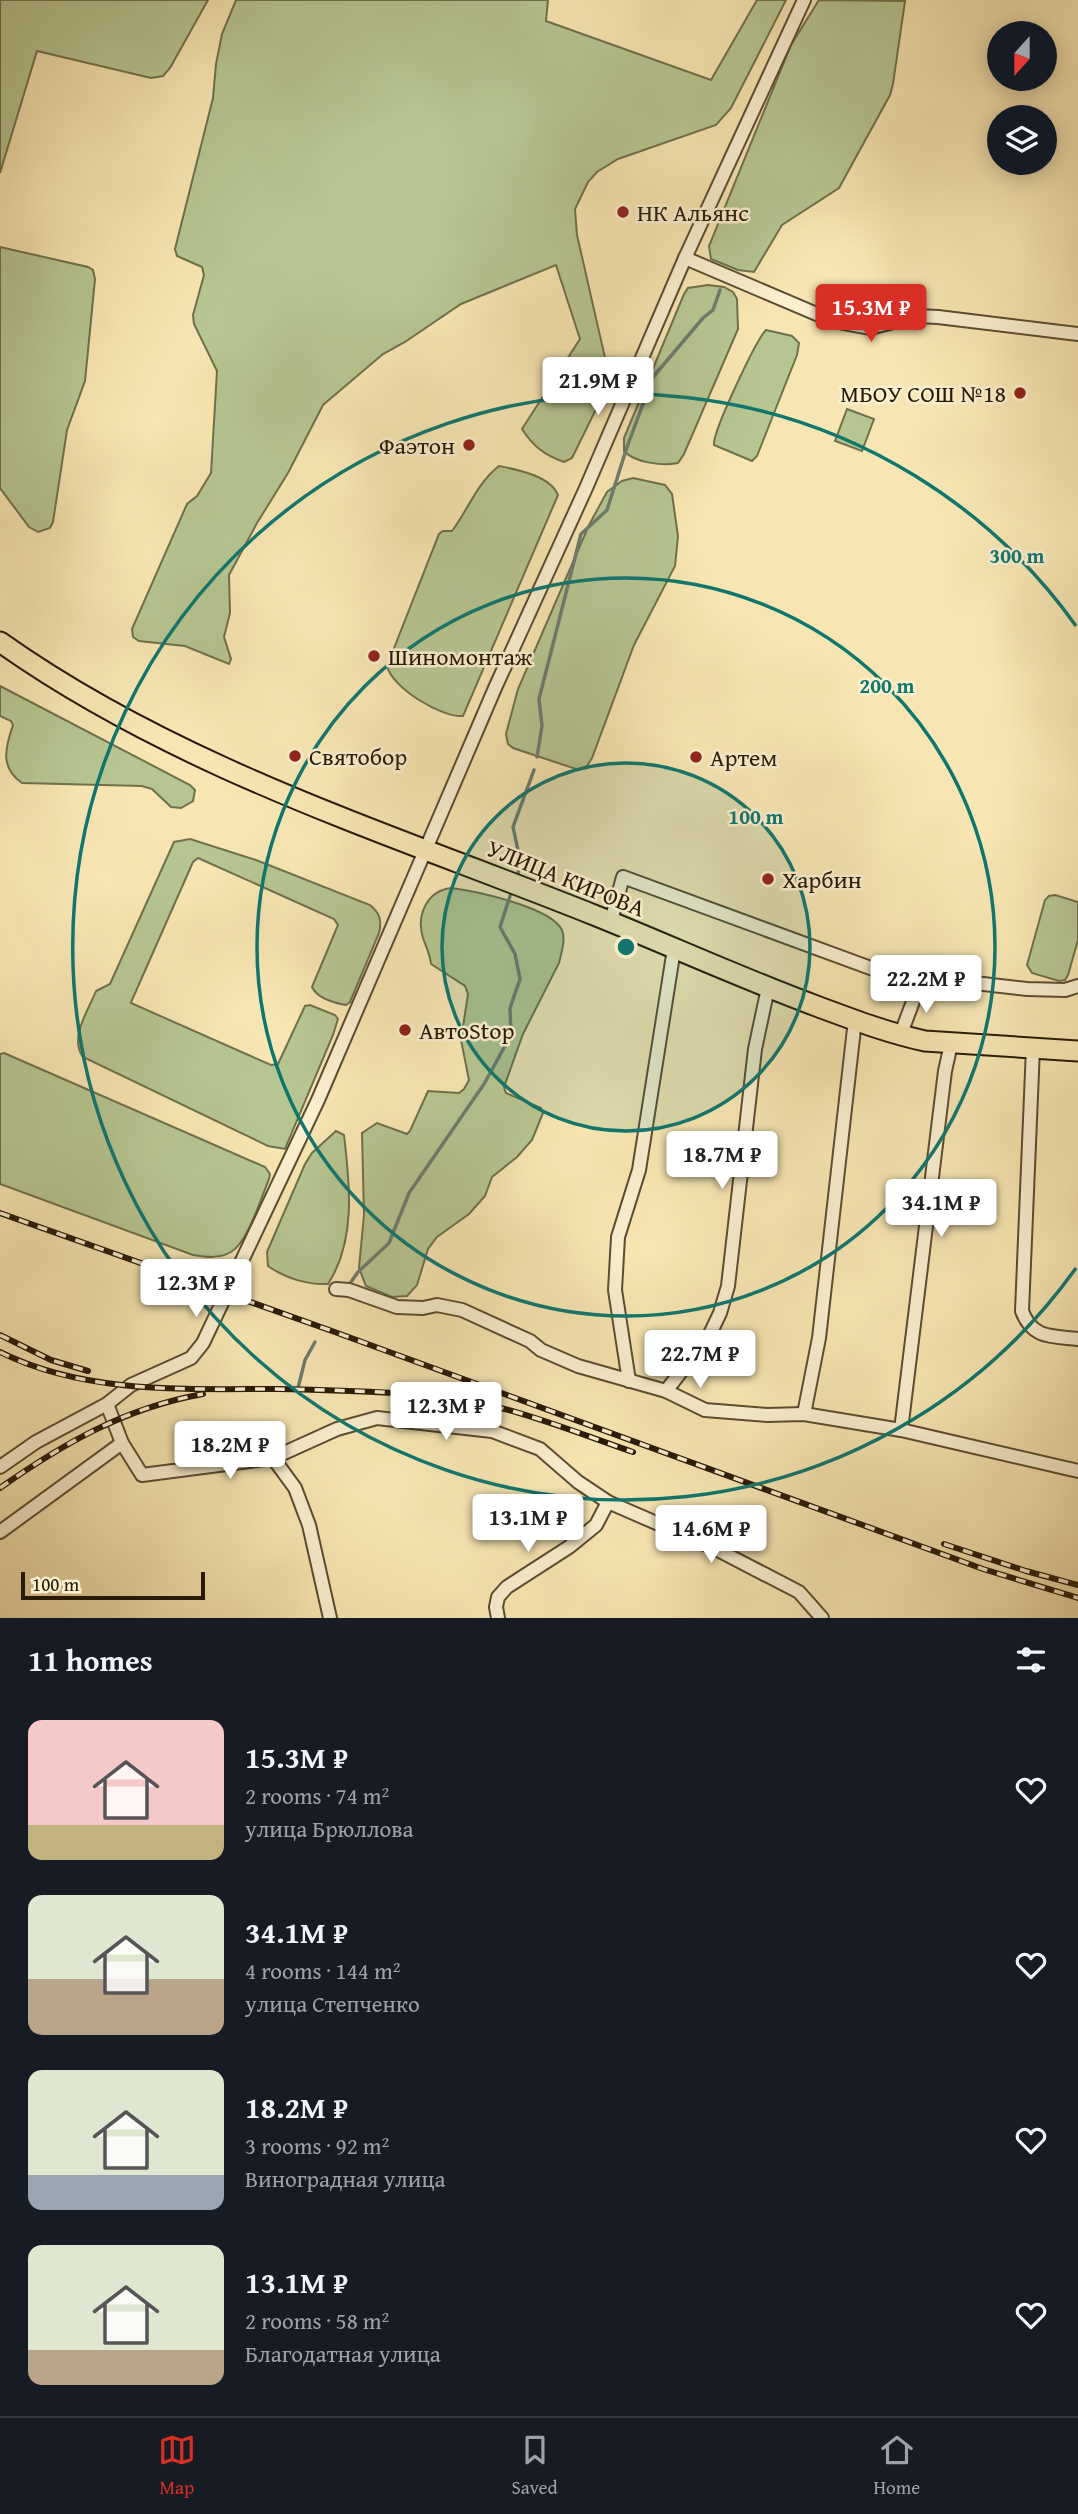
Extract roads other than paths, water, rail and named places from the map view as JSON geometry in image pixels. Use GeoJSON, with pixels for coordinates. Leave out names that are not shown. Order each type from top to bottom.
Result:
{"type":"FeatureCollection","features":[{"type":"Feature","properties":{"kind":"main road","name":"УЛИЦА КИРОВА"},"geometry":{"type":"LineString","coordinates":[[0,642],[57,680],[181,749],[311,805],[530,889],[768,988],[900,1036],[950,1044],[1078,1051]]}},
{"type":"Feature","properties":{"kind":"street"},"geometry":{"type":"LineString","coordinates":[[0,1467],[36,1442],[107,1404],[131,1385],[191,1358],[203,1343],[289,1166],[428,850],[495,688],[586,488],[685,258],[804,0]]}},
{"type":"Feature","properties":{"kind":"street"},"geometry":{"type":"LineString","coordinates":[[685,258],[833,321],[859,327],[885,325],[917,316],[1078,334]]}},
{"type":"Feature","properties":{"kind":"street"},"geometry":{"type":"LineString","coordinates":[[611,922],[623,877],[895,977],[920,983],[934,986],[966,982],[1065,990],[1078,986]]}},
{"type":"Feature","properties":{"kind":"street"},"geometry":{"type":"LineString","coordinates":[[629,1381],[615,1290],[618,1237],[639,1170],[674,949]]}},
{"type":"Feature","properties":{"kind":"street"},"geometry":{"type":"LineString","coordinates":[[900,1036],[920,983]]}},
{"type":"Feature","properties":{"kind":"street"},"geometry":{"type":"LineString","coordinates":[[666,1391],[710,1334],[728,1286],[755,1049],[768,988]]}},
{"type":"Feature","properties":{"kind":"street"},"geometry":{"type":"LineString","coordinates":[[804,1414],[819,1338],[855,1020]]}},
{"type":"Feature","properties":{"kind":"street"},"geometry":{"type":"LineString","coordinates":[[901,1430],[950,1044]]}},
{"type":"Feature","properties":{"kind":"street"},"geometry":{"type":"LineString","coordinates":[[1033,1048],[1022,1311],[1027,1325],[1034,1331],[1049,1336],[1078,1339]]}},
{"type":"Feature","properties":{"kind":"street"},"geometry":{"type":"LineString","coordinates":[[336,1289],[349,1290],[397,1307],[437,1305],[462,1310],[578,1366],[666,1391],[705,1410],[767,1415],[804,1414],[901,1430],[1078,1471]]}},
{"type":"Feature","properties":{"kind":"street"},"geometry":{"type":"LineString","coordinates":[[107,1404],[122,1443],[142,1475],[273,1458],[337,1429],[377,1418],[492,1431],[540,1449],[578,1482],[608,1502],[714,1548],[799,1592],[822,1618]]}},
{"type":"Feature","properties":{"kind":"street"},"geometry":{"type":"LineString","coordinates":[[0,1532],[122,1443]]}},
{"type":"Feature","properties":{"kind":"street"},"geometry":{"type":"LineString","coordinates":[[273,1458],[295,1488],[309,1525],[330,1618]]}},
{"type":"Feature","properties":{"kind":"street"},"geometry":{"type":"LineString","coordinates":[[498,1618],[498,1597],[507,1587],[569,1547],[596,1525],[608,1502]]}},
{"type":"Feature","properties":{"kind":"waterway"},"geometry":{"type":"LineString","coordinates":[[537,757],[542,726],[539,699],[581,534],[607,510],[653,377],[703,318],[713,310],[720,290]]}},
{"type":"Feature","properties":{"kind":"waterway"},"geometry":{"type":"LineString","coordinates":[[517,876],[521,864],[513,827],[534,770]]}},
{"type":"Feature","properties":{"kind":"waterway"},"geometry":{"type":"LineString","coordinates":[[351,1282],[389,1243],[409,1193],[484,1084],[511,1035],[510,1008],[520,979],[515,954],[500,927],[512,890]]}},
{"type":"Feature","properties":{"kind":"waterway"},"geometry":{"type":"LineString","coordinates":[[298,1388],[305,1360],[315,1342]]}},
{"type":"Feature","properties":{"kind":"railway"},"geometry":{"type":"LineString","coordinates":[[0,1213],[332,1331],[983,1569],[1078,1598]]}},
{"type":"Feature","properties":{"kind":"railway"},"geometry":{"type":"LineString","coordinates":[[0,1335],[51,1360],[88,1371]]}},
{"type":"Feature","properties":{"kind":"railway"},"geometry":{"type":"LineString","coordinates":[[0,1352],[32,1366],[66,1376],[135,1386],[355,1391],[460,1399],[536,1418],[633,1452]]}},
{"type":"Feature","properties":{"kind":"railway"},"geometry":{"type":"LineString","coordinates":[[0,1488],[48,1456],[96,1429],[147,1408],[203,1394]]}},
{"type":"Feature","properties":{"kind":"railway"},"geometry":{"type":"LineString","coordinates":[[944,1544],[1078,1585]]}},
{"type":"Feature","properties":{"kind":"place","name":"НК Альянс"},"geometry":{"type":"Point","coordinates":[623,212]}},
{"type":"Feature","properties":{"kind":"place","name":"МБОУ СОШ №18"},"geometry":{"type":"Point","coordinates":[1020,393]}},
{"type":"Feature","properties":{"kind":"place","name":"Фаэтон"},"geometry":{"type":"Point","coordinates":[469,445]}},
{"type":"Feature","properties":{"kind":"place","name":"Шиномонтаж"},"geometry":{"type":"Point","coordinates":[374,656]}},
{"type":"Feature","properties":{"kind":"place","name":"Святобор"},"geometry":{"type":"Point","coordinates":[295,756]}},
{"type":"Feature","properties":{"kind":"place","name":"Артем"},"geometry":{"type":"Point","coordinates":[696,757]}},
{"type":"Feature","properties":{"kind":"place","name":"Харбин"},"geometry":{"type":"Point","coordinates":[768,879]}},
{"type":"Feature","properties":{"kind":"place","name":"АвтоStop"},"geometry":{"type":"Point","coordinates":[405,1030]}}]}
